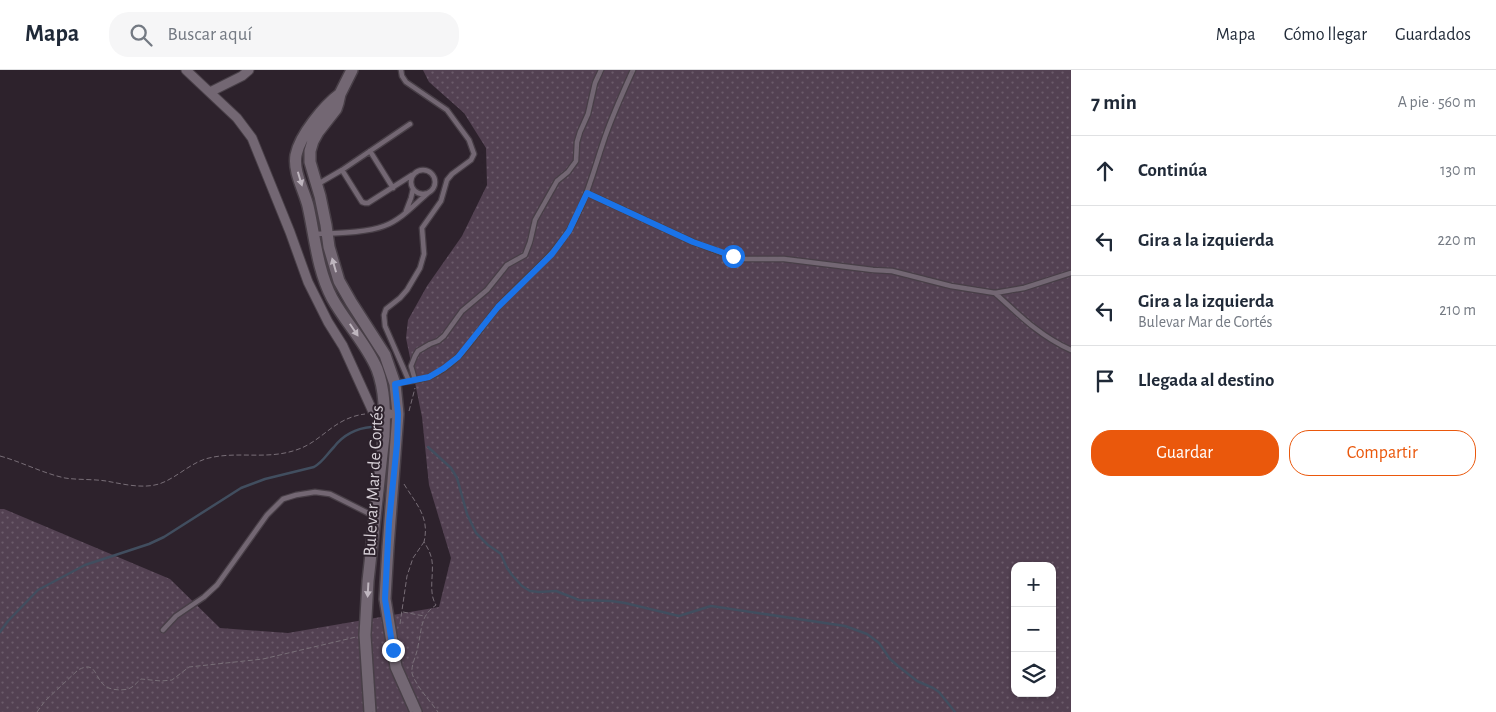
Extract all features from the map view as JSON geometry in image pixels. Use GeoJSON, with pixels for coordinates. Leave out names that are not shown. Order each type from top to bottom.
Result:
{"type":"FeatureCollection","features":[{"type":"Feature","properties":{"kind":"street"},"geometry":{"type":"LineString","coordinates":[[186,70],[237,118],[252,138],[308,282],[379,413],[384,436],[368,581],[365,635],[370,712]]}},
{"type":"Feature","properties":{"kind":"street"},"geometry":{"type":"LineString","coordinates":[[210,92],[242,76],[249,70]]}},
{"type":"Feature","properties":{"kind":"street"},"geometry":{"type":"LineString","coordinates":[[298,147],[310,151],[315,137],[336,109],[340,94],[352,70]]}},
{"type":"Feature","properties":{"kind":"street"},"geometry":{"type":"LineString","coordinates":[[340,94],[325,107],[303,138],[298,147],[296,167],[307,204],[323,277],[332,297],[369,353],[377,369],[382,388],[379,413]]}},
{"type":"Feature","properties":{"kind":"street","name":"Bulevar Mar de Cortés"},"geometry":{"type":"LineString","coordinates":[[310,151],[310,162],[323,208],[329,247],[339,281],[350,302],[385,356],[395,384],[398,414],[397,444],[389,522],[385,599],[396,667],[416,712]]}},
{"type":"Feature","properties":{"kind":"street"},"geometry":{"type":"LineString","coordinates":[[379,413],[398,414]]}},
{"type":"Feature","properties":{"kind":"street"},"geometry":{"type":"LineString","coordinates":[[375,517],[389,522]]}},
{"type":"Feature","properties":{"kind":"lane"},"geometry":{"type":"LineString","coordinates":[[401,70],[406,82],[447,110],[469,140],[474,154],[471,160],[447,180],[441,201],[422,228],[424,247],[420,268],[407,290],[386,309],[384,315],[385,326],[408,381]]}},
{"type":"Feature","properties":{"kind":"lane"},"geometry":{"type":"LineString","coordinates":[[416,380],[411,366],[414,356],[418,351],[444,336],[462,311],[487,290],[500,272],[511,262],[526,255],[535,220],[557,181],[568,172],[576,161],[580,132],[588,114],[601,70]]}},
{"type":"Feature","properties":{"kind":"lane"},"geometry":{"type":"LineString","coordinates":[[382,388],[429,377],[458,357],[498,307],[552,254],[569,231],[587,193],[606,134],[633,70]]}},
{"type":"Feature","properties":{"kind":"lane"},"geometry":{"type":"LineString","coordinates":[[316,185],[342,170],[410,124]]}},
{"type":"Feature","properties":{"kind":"lane"},"geometry":{"type":"LineString","coordinates":[[370,151],[393,188]]}},
{"type":"Feature","properties":{"kind":"lane"},"geometry":{"type":"LineString","coordinates":[[313,234],[375,229],[390,223],[431,191],[435,184],[432,173],[422,169],[418,170],[393,188],[365,203],[362,202],[342,170]]}},
{"type":"Feature","properties":{"kind":"lane"},"geometry":{"type":"LineString","coordinates":[[412,175],[410,183],[413,189],[420,194],[428,193]]}},
{"type":"Feature","properties":{"kind":"lane"},"geometry":{"type":"LineString","coordinates":[[405,212],[413,189]]}},
{"type":"Feature","properties":{"kind":"lane"},"geometry":{"type":"LineString","coordinates":[[587,193],[693,242],[722,253],[745,258],[784,259],[892,271],[951,286],[995,293],[1024,288],[1071,273]]}},
{"type":"Feature","properties":{"kind":"lane"},"geometry":{"type":"LineString","coordinates":[[995,293],[1032,327],[1056,343],[1071,350]]}},
{"type":"Feature","properties":{"kind":"lane"},"geometry":{"type":"LineString","coordinates":[[163,630],[176,616],[204,597],[217,585],[267,515],[283,499],[315,492],[330,494],[347,501],[375,517]]}},
{"type":"Feature","properties":{"kind":"path"},"geometry":{"type":"LineString","coordinates":[[0,456],[65,478],[102,480],[146,486],[168,480],[208,458],[236,455],[273,455],[295,450],[304,447],[344,419],[379,413]]}},
{"type":"Feature","properties":{"kind":"path"},"geometry":{"type":"LineString","coordinates":[[390,632],[396,631],[401,621],[407,576],[417,551],[424,542],[426,528],[424,517],[404,484]]}},
{"type":"Feature","properties":{"kind":"path"},"geometry":{"type":"LineString","coordinates":[[424,542],[433,562],[432,599],[436,605],[425,616],[419,634],[412,673],[438,712]]}},
{"type":"Feature","properties":{"kind":"path"},"geometry":{"type":"LineString","coordinates":[[402,612],[425,616]]}},
{"type":"Feature","properties":{"kind":"path"},"geometry":{"type":"LineString","coordinates":[[37,712],[45,701],[78,670],[84,667],[90,667],[94,670],[100,682],[105,686],[117,690],[129,689],[141,679],[172,680],[189,667],[263,659],[365,635]]}},
{"type":"Feature","properties":{"kind":"shaded area"},"geometry":{"type":"Polygon","coordinates":[[[423,70],[1071,70],[1071,712],[0,712],[0,509],[4,509],[170,579],[220,628],[288,633],[439,607],[451,558],[429,485],[422,417],[406,338],[408,320],[427,286],[462,236],[487,185],[486,148],[464,113],[429,82],[423,70]]]}},
{"type":"Feature","properties":{"kind":"waterway"},"geometry":{"type":"LineString","coordinates":[[0,632],[38,590],[85,565],[149,544],[164,537],[241,488],[265,479],[314,467],[346,436],[361,429],[371,427]]}},
{"type":"Feature","properties":{"kind":"waterway"},"geometry":{"type":"LineString","coordinates":[[428,447],[451,468],[457,478],[467,514],[476,533],[501,554],[512,575],[522,586],[530,591],[556,591],[579,600],[625,603],[679,616],[711,606],[845,626],[867,634],[879,643],[890,659],[917,681],[939,692],[955,712]]}},
{"type":"Feature","properties":{"kind":"route"},"geometry":{"type":"LineString","coordinates":[[393,650],[385,599],[389,522],[397,444],[398,414],[395,384],[429,377],[458,357],[498,307],[552,254],[569,231],[587,193],[693,242],[733,256]]}}]}
